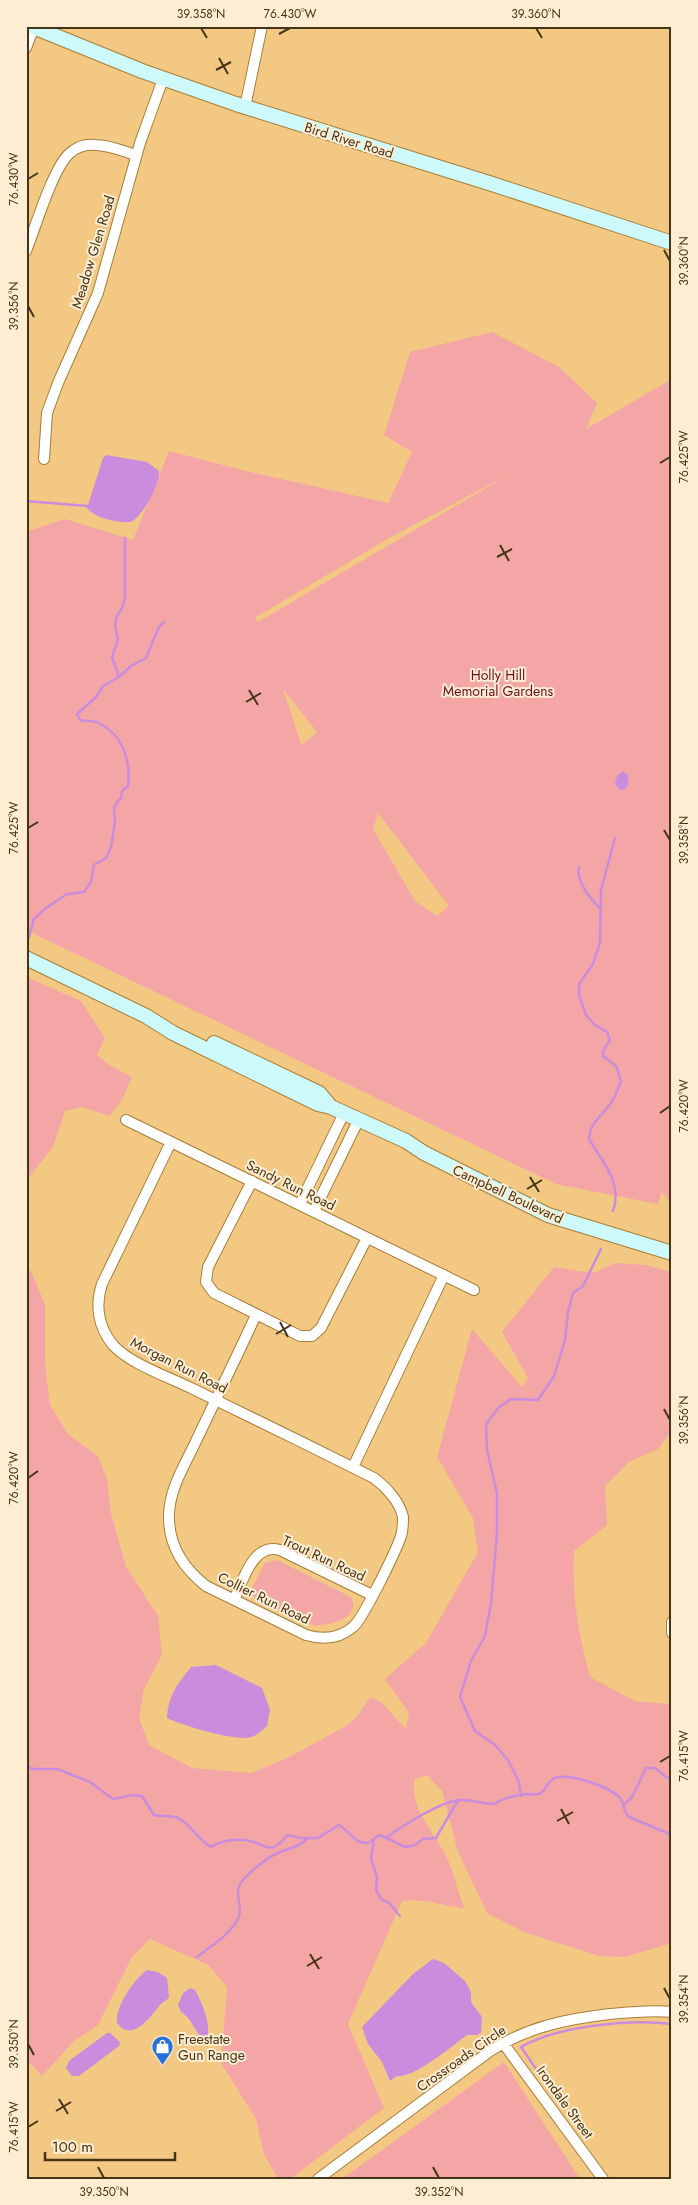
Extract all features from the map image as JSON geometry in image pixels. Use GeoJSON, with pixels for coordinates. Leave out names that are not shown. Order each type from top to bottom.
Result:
{"type":"FeatureCollection","features":[{"type":"Feature","properties":{"kind":"street"},"geometry":{"type":"LineString","coordinates":[[245,107],[262,26]]}},
{"type":"Feature","properties":{"kind":"street"},"geometry":{"type":"LineString","coordinates":[[26,48],[32,27]]}},
{"type":"Feature","properties":{"kind":"street","name":"Bird River Road"},"geometry":{"type":"LineString","coordinates":[[32,27],[163,79],[245,107],[489,183],[672,243]]}},
{"type":"Feature","properties":{"kind":"street","name":"Meadow Glen Road"},"geometry":{"type":"LineString","coordinates":[[44,459],[47,414],[58,383],[98,293],[136,155],[163,79]]}},
{"type":"Feature","properties":{"kind":"street"},"geometry":{"type":"LineString","coordinates":[[26,251],[53,182],[69,153],[83,146],[96,144],[136,155]]}},
{"type":"Feature","properties":{"kind":"street","name":"Campbell Boulevard"},"geometry":{"type":"LineString","coordinates":[[26,958],[146,1016],[173,1033],[318,1104],[331,1107],[406,1141],[424,1153],[548,1215],[672,1253]]}},
{"type":"Feature","properties":{"kind":"street"},"geometry":{"type":"LineString","coordinates":[[300,1204],[344,1113]]}},
{"type":"Feature","properties":{"kind":"street"},"geometry":{"type":"LineString","coordinates":[[314,1211],[359,1119]]}},
{"type":"Feature","properties":{"kind":"street","name":"Sandy Run Road"},"geometry":{"type":"LineString","coordinates":[[126,1120],[474,1290]]}},
{"type":"Feature","properties":{"kind":"street","name":"Campbell Boulevard"},"geometry":{"type":"LineString","coordinates":[[406,1141],[427,1146],[563,1212],[672,1244]]}},
{"type":"Feature","properties":{"kind":"street","name":"Morgan Run Road"},"geometry":{"type":"LineString","coordinates":[[171,1142],[102,1284],[98,1300],[99,1316],[107,1337],[122,1354],[353,1467]]}},
{"type":"Feature","properties":{"kind":"street"},"geometry":{"type":"LineString","coordinates":[[252,1181],[208,1267],[206,1277],[208,1286],[214,1293],[300,1336],[308,1337],[316,1334],[321,1328],[368,1238]]}},
{"type":"Feature","properties":{"kind":"street"},"geometry":{"type":"LineString","coordinates":[[353,1467],[444,1275]]}},
{"type":"Feature","properties":{"kind":"street","name":"Collier Run Road"},"geometry":{"type":"LineString","coordinates":[[256,1314],[174,1488],[169,1524],[176,1549],[189,1570],[206,1586],[306,1635],[325,1638],[340,1635],[354,1627],[362,1616],[400,1538],[403,1518],[398,1504],[383,1484],[353,1467]]}},
{"type":"Feature","properties":{"kind":"street","name":"Trout Run Road"},"geometry":{"type":"LineString","coordinates":[[234,1600],[255,1557],[262,1551],[271,1548],[280,1550],[372,1596]]}},
{"type":"Feature","properties":{"kind":"street"},"geometry":{"type":"LineString","coordinates":[[672,1622],[672,1633]]}},
{"type":"Feature","properties":{"kind":"street","name":"Crossroads Circle"},"geometry":{"type":"LineString","coordinates":[[318,2179],[503,2043],[528,2031],[562,2020],[635,2012],[672,2012]]}},
{"type":"Feature","properties":{"kind":"street","name":"Irondale Street"},"geometry":{"type":"LineString","coordinates":[[503,2043],[603,2179]]}},
{"type":"Feature","properties":{"kind":"green space","name":"Holly Hill Memorial Gardens"},"geometry":{"type":"Polygon","coordinates":[[[492,332],[559,367],[597,403],[586,429],[672,379],[672,1205],[662,1192],[658,1204],[556,1184],[26,930],[26,532],[65,519],[133,540],[169,451],[246,471],[388,503],[412,452],[384,435],[410,352],[492,332]],[[510,474],[391,537],[256,617],[257,622],[258,622],[510,474]],[[283,689],[301,744],[317,732],[283,689]],[[378,813],[373,829],[415,901],[437,916],[449,906],[378,813]]]}},
{"type":"Feature","properties":{"kind":"green space"},"geometry":{"type":"Polygon","coordinates":[[[26,977],[81,1001],[105,1038],[97,1055],[111,1066],[132,1077],[122,1100],[109,1116],[83,1107],[65,1111],[53,1147],[26,1181],[26,977]]]}},
{"type":"Feature","properties":{"kind":"green space"},"geometry":{"type":"Polygon","coordinates":[[[616,1263],[645,1265],[672,1272],[672,1430],[658,1449],[629,1462],[605,1486],[607,1525],[574,1551],[575,1600],[579,1629],[590,1677],[635,1701],[668,1704],[672,1707],[672,1943],[625,1957],[599,1956],[524,1932],[487,1913],[458,1852],[442,1791],[427,1775],[415,1779],[414,1790],[419,1811],[448,1860],[464,1908],[426,1901],[402,1901],[348,2024],[384,2108],[290,2179],[278,2179],[264,2154],[256,2119],[221,2063],[227,1987],[208,1965],[150,1939],[132,1957],[98,2025],[74,2041],[42,2076],[26,2059],[26,1264],[32,1273],[45,1305],[45,1364],[50,1405],[68,1434],[98,1456],[107,1479],[111,1513],[126,1567],[158,1616],[162,1655],[144,1689],[139,1718],[149,1745],[192,1768],[252,1773],[291,1756],[348,1725],[359,1714],[370,1697],[381,1702],[406,1729],[409,1713],[385,1679],[426,1643],[478,1552],[473,1518],[437,1457],[472,1329],[522,1387],[528,1378],[502,1332],[554,1267],[593,1273],[616,1263]]]}},
{"type":"Feature","properties":{"kind":"green space"},"geometry":{"type":"Polygon","coordinates":[[[277,1560],[351,1597],[352,1611],[342,1620],[334,1623],[312,1625],[249,1594],[265,1563],[277,1560]]]}},
{"type":"Feature","properties":{"kind":"green space"},"geometry":{"type":"Polygon","coordinates":[[[504,2062],[580,2179],[342,2179],[504,2062]]]}},
{"type":"Feature","properties":{"kind":"shaded area"},"geometry":{"type":"Polygon","coordinates":[[[106,455],[147,462],[159,471],[157,484],[150,499],[141,513],[131,522],[108,520],[96,515],[87,508],[103,458],[106,455]]]}},
{"type":"Feature","properties":{"kind":"shaded area"},"geometry":{"type":"Polygon","coordinates":[[[623,771],[628,775],[628,785],[624,790],[620,790],[615,784],[617,776],[623,771]]]}},
{"type":"Feature","properties":{"kind":"shaded area"},"geometry":{"type":"Polygon","coordinates":[[[216,1665],[262,1688],[270,1710],[267,1726],[255,1735],[244,1738],[222,1735],[184,1725],[167,1718],[169,1703],[175,1690],[191,1667],[216,1665]]]}},
{"type":"Feature","properties":{"kind":"shaded area"},"geometry":{"type":"Polygon","coordinates":[[[433,1959],[444,1963],[465,1981],[471,1992],[471,2002],[482,2017],[481,2033],[467,2035],[422,2067],[404,2076],[397,2076],[390,2081],[382,2062],[368,2044],[362,2027],[413,1974],[433,1959]]]}},
{"type":"Feature","properties":{"kind":"shaded area"},"geometry":{"type":"Polygon","coordinates":[[[147,1970],[158,1972],[167,1978],[169,1997],[141,2025],[135,2029],[123,2029],[117,2023],[119,2009],[131,1987],[147,1970]]]}},
{"type":"Feature","properties":{"kind":"shaded area"},"geometry":{"type":"Polygon","coordinates":[[[190,1988],[195,1990],[206,2015],[208,2035],[206,2041],[181,2012],[178,2005],[183,1993],[190,1988]]]}},
{"type":"Feature","properties":{"kind":"shaded area"},"geometry":{"type":"Polygon","coordinates":[[[107,2033],[110,2033],[120,2042],[119,2046],[79,2076],[72,2076],[66,2068],[69,2061],[107,2033]]]}},
{"type":"Feature","properties":{"kind":"waterway"},"geometry":{"type":"LineString","coordinates":[[26,501],[87,506]]}},
{"type":"Feature","properties":{"kind":"waterway"},"geometry":{"type":"LineString","coordinates":[[119,677],[112,657],[118,639],[115,626],[116,618],[123,606],[125,596],[125,538]]}},
{"type":"Feature","properties":{"kind":"waterway"},"geometry":{"type":"LineString","coordinates":[[29,937],[34,919],[46,908],[67,894],[84,892],[91,882],[94,865],[106,858],[111,847],[115,821],[114,808],[121,798],[122,791],[128,786],[128,767],[120,742],[107,728],[97,722],[80,720],[77,714],[96,697],[103,686],[146,658],[159,627],[164,622]]}},
{"type":"Feature","properties":{"kind":"waterway"},"geometry":{"type":"LineString","coordinates":[[613,1211],[615,1201],[613,1182],[589,1139],[594,1124],[611,1103],[621,1081],[616,1066],[603,1056],[603,1051],[610,1040],[607,1032],[595,1025],[586,1015],[579,995],[579,984],[593,964],[600,943],[601,890],[615,838]]}},
{"type":"Feature","properties":{"kind":"waterway"},"geometry":{"type":"LineString","coordinates":[[579,867],[582,885],[601,909]]}},
{"type":"Feature","properties":{"kind":"waterway"},"geometry":{"type":"LineString","coordinates":[[521,1796],[519,1782],[508,1760],[495,1745],[475,1731],[460,1697],[471,1661],[485,1636],[491,1603],[497,1534],[497,1493],[487,1450],[486,1424],[499,1407],[511,1399],[538,1400],[554,1376],[565,1340],[568,1312],[573,1293],[583,1286],[601,1249]]}},
{"type":"Feature","properties":{"kind":"waterway"},"geometry":{"type":"LineString","coordinates":[[26,1767],[33,1769],[57,1769],[90,1782],[113,1799],[133,1795],[142,1796],[154,1815],[178,1818],[211,1847],[232,1840],[245,1840],[271,1848],[281,1842],[287,1835],[300,1838],[318,1838],[339,1825],[355,1839],[363,1843],[367,1843],[380,1835],[405,1847],[415,1845],[423,1839],[436,1838],[458,1800]]}},
{"type":"Feature","properties":{"kind":"waterway"},"geometry":{"type":"LineString","coordinates":[[623,1806],[632,1797],[646,1768],[655,1768],[666,1777],[672,1779]]}},
{"type":"Feature","properties":{"kind":"waterway"},"geometry":{"type":"LineString","coordinates":[[386,1838],[421,1815],[442,1805],[459,1800],[494,1804],[515,1796],[539,1794],[552,1779],[561,1777],[579,1779],[614,1793],[621,1799],[625,1812],[629,1817],[672,1835]]}},
{"type":"Feature","properties":{"kind":"waterway"},"geometry":{"type":"LineString","coordinates":[[197,1957],[221,1939],[236,1922],[240,1911],[238,1889],[243,1880],[270,1857],[298,1846],[307,1839]]}},
{"type":"Feature","properties":{"kind":"waterway"},"geometry":{"type":"LineString","coordinates":[[374,1839],[371,1859],[377,1877],[376,1890],[381,1899],[389,1903],[400,1916]]}},
{"type":"Feature","properties":{"kind":"waterway"},"geometry":{"type":"LineString","coordinates":[[559,2102],[521,2047],[536,2040],[574,2029],[615,2024],[672,2024]]}},
{"type":"Feature","properties":{"kind":"place","name":"Freestate Gun Range"},"geometry":{"type":"Point","coordinates":[162,2066]}}]}
